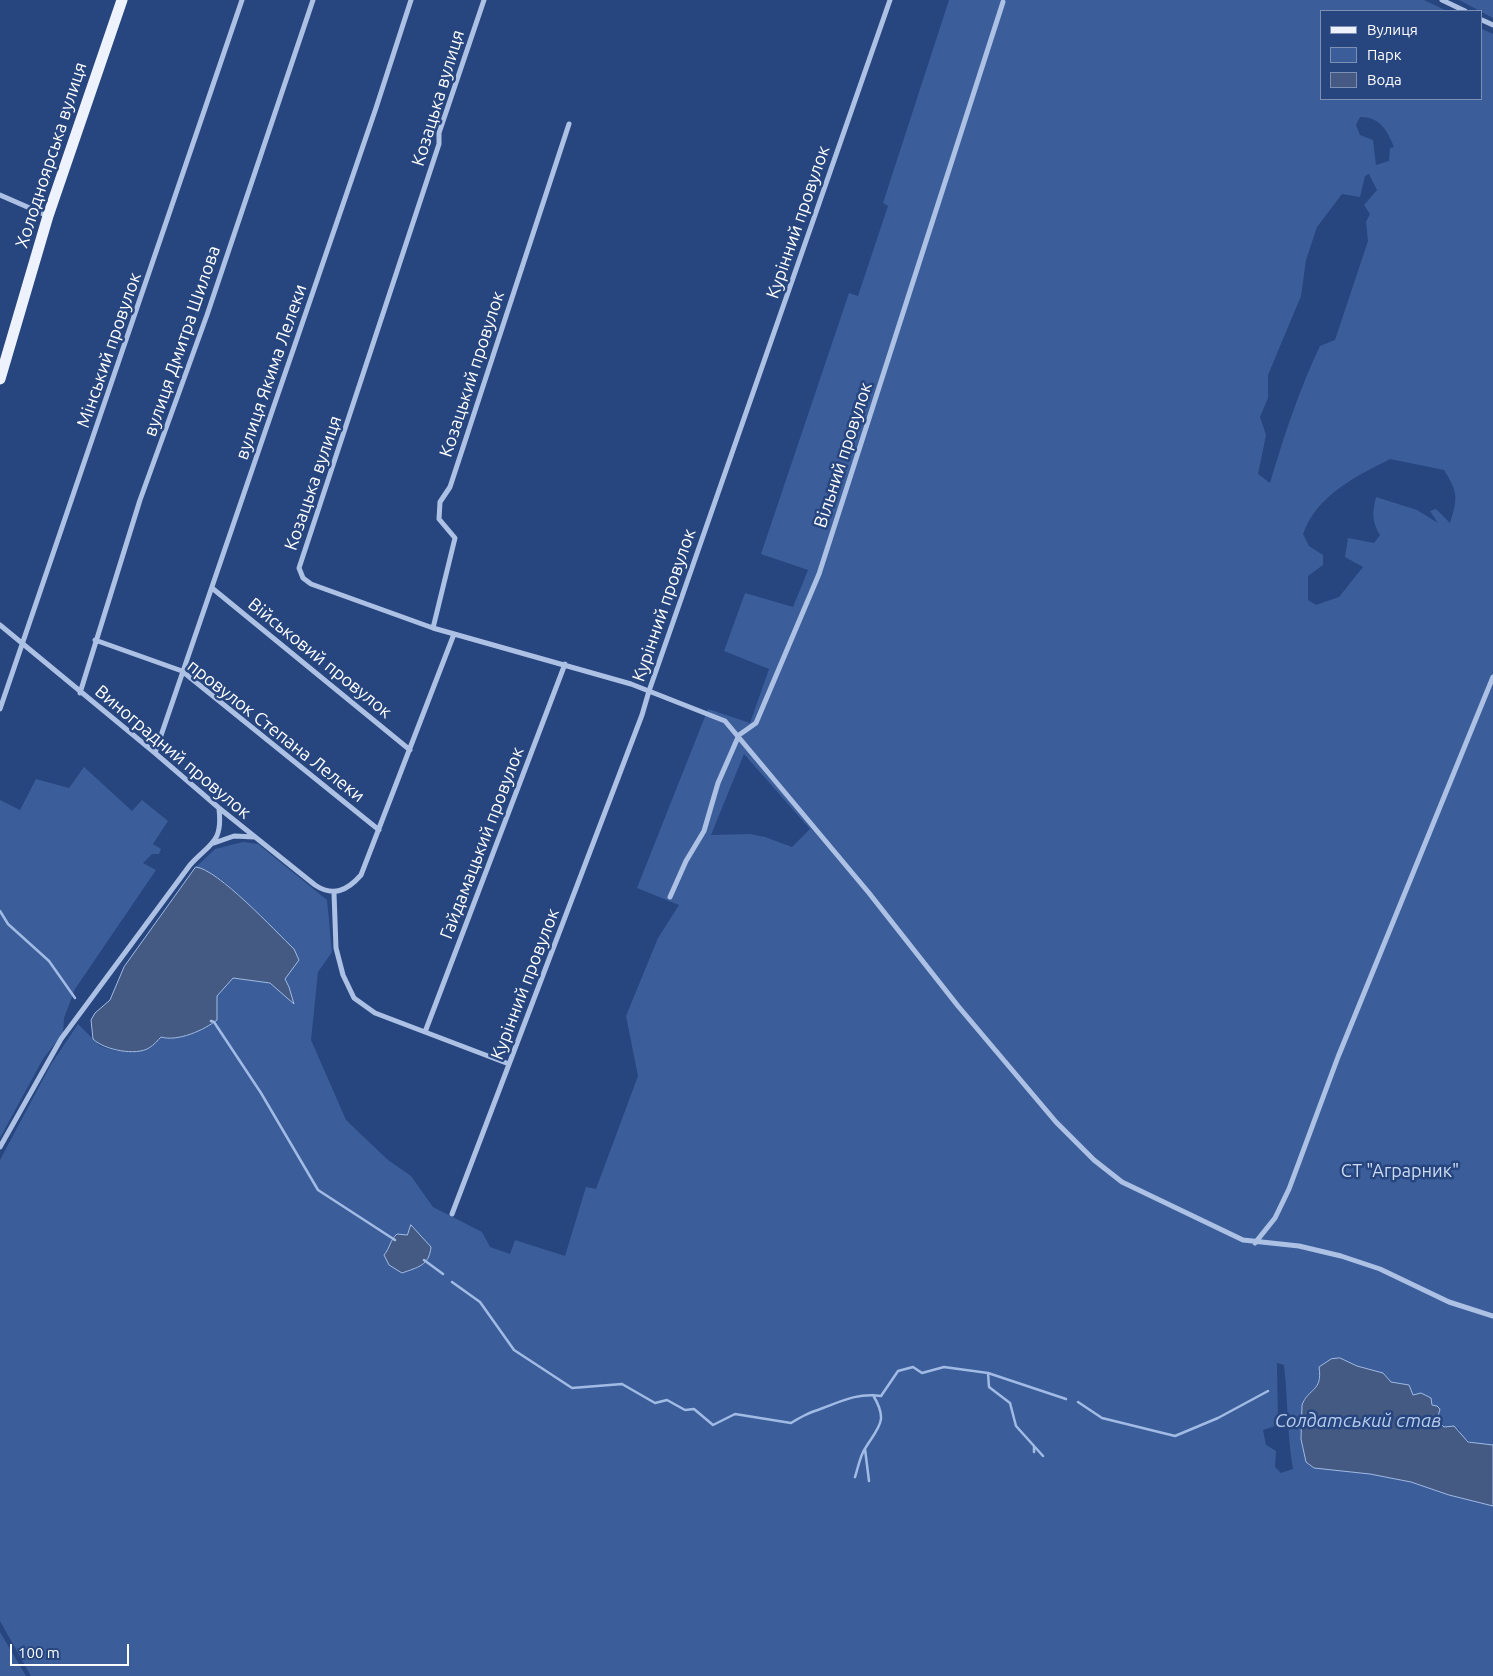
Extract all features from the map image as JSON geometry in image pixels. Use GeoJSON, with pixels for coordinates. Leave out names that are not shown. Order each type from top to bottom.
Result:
{"type":"FeatureCollection","features":[{"type":"Feature","properties":{"kind":"main road","name":"Холодноярська вулиця"},"geometry":{"type":"LineString","coordinates":[[0,379],[48,216],[122,0]]}},
{"type":"Feature","properties":{"kind":"street","name":"Мінський провулок"},"geometry":{"type":"LineString","coordinates":[[0,709],[242,0]]}},
{"type":"Feature","properties":{"kind":"street","name":"вулиця Дмитра Шилова"},"geometry":{"type":"LineString","coordinates":[[80,693],[140,500],[207,315],[313,0]]}},
{"type":"Feature","properties":{"kind":"street","name":"вулиця Якима Лелеки"},"geometry":{"type":"LineString","coordinates":[[155,753],[376,108],[411,0]]}},
{"type":"Feature","properties":{"kind":"street","name":"Козацька вулиця"},"geometry":{"type":"LineString","coordinates":[[484,0],[439,132],[439,144],[364,376],[299,568],[303,578],[311,584],[434,628],[564,664],[649,691],[725,721],[739,736]]}},
{"type":"Feature","properties":{"kind":"street","name":"Курінний провулок"},"geometry":{"type":"LineString","coordinates":[[452,1214],[642,715],[890,0]]}},
{"type":"Feature","properties":{"kind":"street"},"geometry":{"type":"LineString","coordinates":[[1442,0],[1463,10]]}},
{"type":"Feature","properties":{"kind":"street","name":"Вільний провулок"},"geometry":{"type":"LineString","coordinates":[[670,897],[686,861],[704,831],[718,783],[739,736],[756,723],[818,574],[1003,2]]}},
{"type":"Feature","properties":{"kind":"street","name":"Козацький провулок"},"geometry":{"type":"LineString","coordinates":[[434,628],[455,538],[440,519],[440,502],[450,487],[568,124]]}},
{"type":"Feature","properties":{"kind":"street"},"geometry":{"type":"LineString","coordinates":[[0,195],[48,216]]}},
{"type":"Feature","properties":{"kind":"street","name":"Військовий провулок"},"geometry":{"type":"LineString","coordinates":[[212,588],[410,750]]}},
{"type":"Feature","properties":{"kind":"street","name":"Виноградний провулок"},"geometry":{"type":"LineString","coordinates":[[0,625],[219,808],[315,885],[324,890],[334,892]]}},
{"type":"Feature","properties":{"kind":"street"},"geometry":{"type":"LineString","coordinates":[[454,634],[361,875],[353,884],[334,892],[336,948],[343,975],[354,998],[375,1013],[509,1064]]}},
{"type":"Feature","properties":{"kind":"street","name":"провулок Степана Лелеки"},"geometry":{"type":"LineString","coordinates":[[95,640],[182,671],[379,830]]}},
{"type":"Feature","properties":{"kind":"street","name":"Гайдамацький провулок"},"geometry":{"type":"LineString","coordinates":[[425,1032],[564,664]]}},
{"type":"Feature","properties":{"kind":"street"},"geometry":{"type":"LineString","coordinates":[[1255,1243],[1275,1218],[1289,1189],[1338,1057],[1493,678]]}},
{"type":"Feature","properties":{"kind":"street"},"geometry":{"type":"LineString","coordinates":[[739,736],[869,893],[958,1006],[1056,1122],[1094,1160],[1122,1182],[1243,1240],[1255,1243],[1299,1246],[1340,1256],[1380,1270],[1448,1302],[1493,1316]]}},
{"type":"Feature","properties":{"kind":"street"},"geometry":{"type":"LineString","coordinates":[[214,843],[221,825],[219,808]]}},
{"type":"Feature","properties":{"kind":"street"},"geometry":{"type":"LineString","coordinates":[[0,1148],[61,1039],[190,865],[214,843],[234,836],[255,837]]}},
{"type":"Feature","properties":{"kind":"green space","name":"СТ \"Аграрник\""},"geometry":{"type":"Polygon","coordinates":[[[949,0],[1424,0],[1445,10],[1320,10],[1320,100],[1483,100],[1483,29],[1493,34],[1493,1445],[1468,1441],[1459,1429],[1444,1427],[1437,1419],[1438,1414],[1432,1405],[1413,1395],[1409,1385],[1391,1382],[1383,1373],[1357,1366],[1340,1358],[1321,1378],[1315,1390],[1303,1400],[1301,1438],[1306,1462],[1314,1468],[1370,1474],[1411,1482],[1449,1495],[1493,1506],[1493,1676],[31,1676],[0,1621],[0,1160],[50,1066],[78,1024],[100,1046],[116,1051],[149,1049],[161,1037],[175,1038],[198,1031],[217,1019],[217,996],[233,978],[270,983],[293,1003],[289,987],[284,979],[299,960],[265,921],[221,879],[196,867],[215,849],[243,842],[258,844],[327,900],[332,952],[318,972],[311,1040],[346,1120],[388,1160],[411,1176],[433,1207],[482,1232],[490,1247],[510,1254],[515,1240],[565,1256],[586,1187],[596,1189],[638,1076],[626,1016],[658,938],[679,905],[637,888],[708,709],[750,723],[769,669],[724,651],[745,593],[793,607],[808,570],[761,554],[849,293],[858,296],[888,206],[883,203],[949,0]],[[1360,117],[1356,125],[1360,135],[1373,140],[1376,165],[1389,161],[1390,148],[1394,147],[1389,135],[1378,122],[1373,119],[1360,117]],[[1369,174],[1365,176],[1360,197],[1342,194],[1317,227],[1306,260],[1301,296],[1268,375],[1268,398],[1260,417],[1266,435],[1258,474],[1270,483],[1305,379],[1320,346],[1335,340],[1368,241],[1366,222],[1370,214],[1364,205],[1377,190],[1369,174]],[[1390,459],[1351,480],[1327,498],[1309,520],[1303,534],[1309,546],[1323,555],[1323,565],[1308,576],[1308,600],[1316,605],[1339,597],[1363,567],[1345,557],[1348,538],[1374,543],[1380,535],[1375,526],[1374,517],[1376,497],[1417,510],[1438,523],[1430,511],[1436,509],[1450,523],[1455,495],[1452,484],[1444,470],[1390,459]],[[744,754],[711,835],[750,834],[765,837],[792,847],[810,829],[744,754]],[[407,1235],[384,1255],[402,1273],[426,1262],[407,1235]],[[1277,1363],[1278,1425],[1263,1430],[1266,1445],[1276,1451],[1275,1467],[1281,1473],[1293,1469],[1284,1365],[1277,1363]]]}},
{"type":"Feature","properties":{"kind":"green space"},"geometry":{"type":"Polygon","coordinates":[[[1459,0],[1493,0],[1493,18],[1483,13],[1483,10],[1478,10],[1459,0]]]}},
{"type":"Feature","properties":{"kind":"green space"},"geometry":{"type":"Polygon","coordinates":[[[84,767],[132,811],[142,800],[168,821],[153,844],[161,849],[159,854],[152,854],[143,863],[156,870],[75,989],[64,1018],[63,1033],[43,1059],[0,1138],[0,800],[20,810],[36,779],[69,788],[84,767]]]}},
{"type":"Feature","properties":{"kind":"green space"},"geometry":{"type":"Polygon","coordinates":[[[0,1632],[26,1676],[0,1676],[0,1632]]]}},
{"type":"Feature","properties":{"kind":"water"},"geometry":{"type":"Polygon","coordinates":[[[196,867],[206,870],[232,889],[294,949],[299,960],[285,979],[294,1004],[270,983],[233,978],[217,996],[217,1020],[205,1028],[175,1038],[161,1037],[149,1048],[136,1052],[120,1051],[98,1043],[93,1039],[91,1020],[95,1013],[110,1000],[124,967],[196,867]]]}},
{"type":"Feature","properties":{"kind":"water"},"geometry":{"type":"Polygon","coordinates":[[[411,1225],[431,1247],[430,1253],[422,1265],[402,1273],[389,1265],[384,1255],[395,1236],[397,1234],[407,1235],[411,1225]]]}},
{"type":"Feature","properties":{"kind":"water","name":"Солдатський став"},"geometry":{"type":"Polygon","coordinates":[[[1340,1358],[1357,1366],[1383,1373],[1391,1382],[1409,1385],[1413,1395],[1421,1393],[1431,1398],[1432,1405],[1440,1409],[1437,1420],[1444,1427],[1454,1426],[1468,1442],[1493,1445],[1493,1506],[1449,1495],[1411,1482],[1370,1474],[1314,1468],[1306,1462],[1301,1439],[1302,1405],[1317,1386],[1320,1375],[1319,1367],[1331,1359],[1340,1358]]]}},
{"type":"Feature","properties":{"kind":"waterway"},"geometry":{"type":"LineString","coordinates":[[0,911],[8,924],[49,961],[75,998]]}},
{"type":"Feature","properties":{"kind":"waterway"},"geometry":{"type":"LineString","coordinates":[[211,1021],[214,1022],[261,1093],[318,1190],[395,1240]]}},
{"type":"Feature","properties":{"kind":"waterway"},"geometry":{"type":"LineString","coordinates":[[424,1260],[443,1274]]}},
{"type":"Feature","properties":{"kind":"waterway"},"geometry":{"type":"LineString","coordinates":[[452,1282],[480,1302],[514,1350],[572,1388],[622,1384],[655,1403],[667,1400],[685,1410],[694,1409],[713,1425],[735,1414],[791,1423],[810,1413],[851,1398],[865,1395],[881,1396],[898,1371],[913,1367],[922,1373],[944,1367],[988,1373],[1066,1399]]}},
{"type":"Feature","properties":{"kind":"waterway"},"geometry":{"type":"LineString","coordinates":[[988,1373],[989,1387],[1010,1403],[1016,1426],[1043,1456]]}},
{"type":"Feature","properties":{"kind":"waterway"},"geometry":{"type":"LineString","coordinates":[[1078,1402],[1102,1418],[1175,1436],[1218,1418],[1268,1391]]}},
{"type":"Feature","properties":{"kind":"waterway"},"geometry":{"type":"LineString","coordinates":[[855,1477],[862,1454],[880,1422],[880,1411],[873,1395]]}},
{"type":"Feature","properties":{"kind":"waterway"},"geometry":{"type":"LineString","coordinates":[[1034,1446],[1034,1452]]}},
{"type":"Feature","properties":{"kind":"waterway"},"geometry":{"type":"LineString","coordinates":[[865,1449],[869,1481]]}}]}
